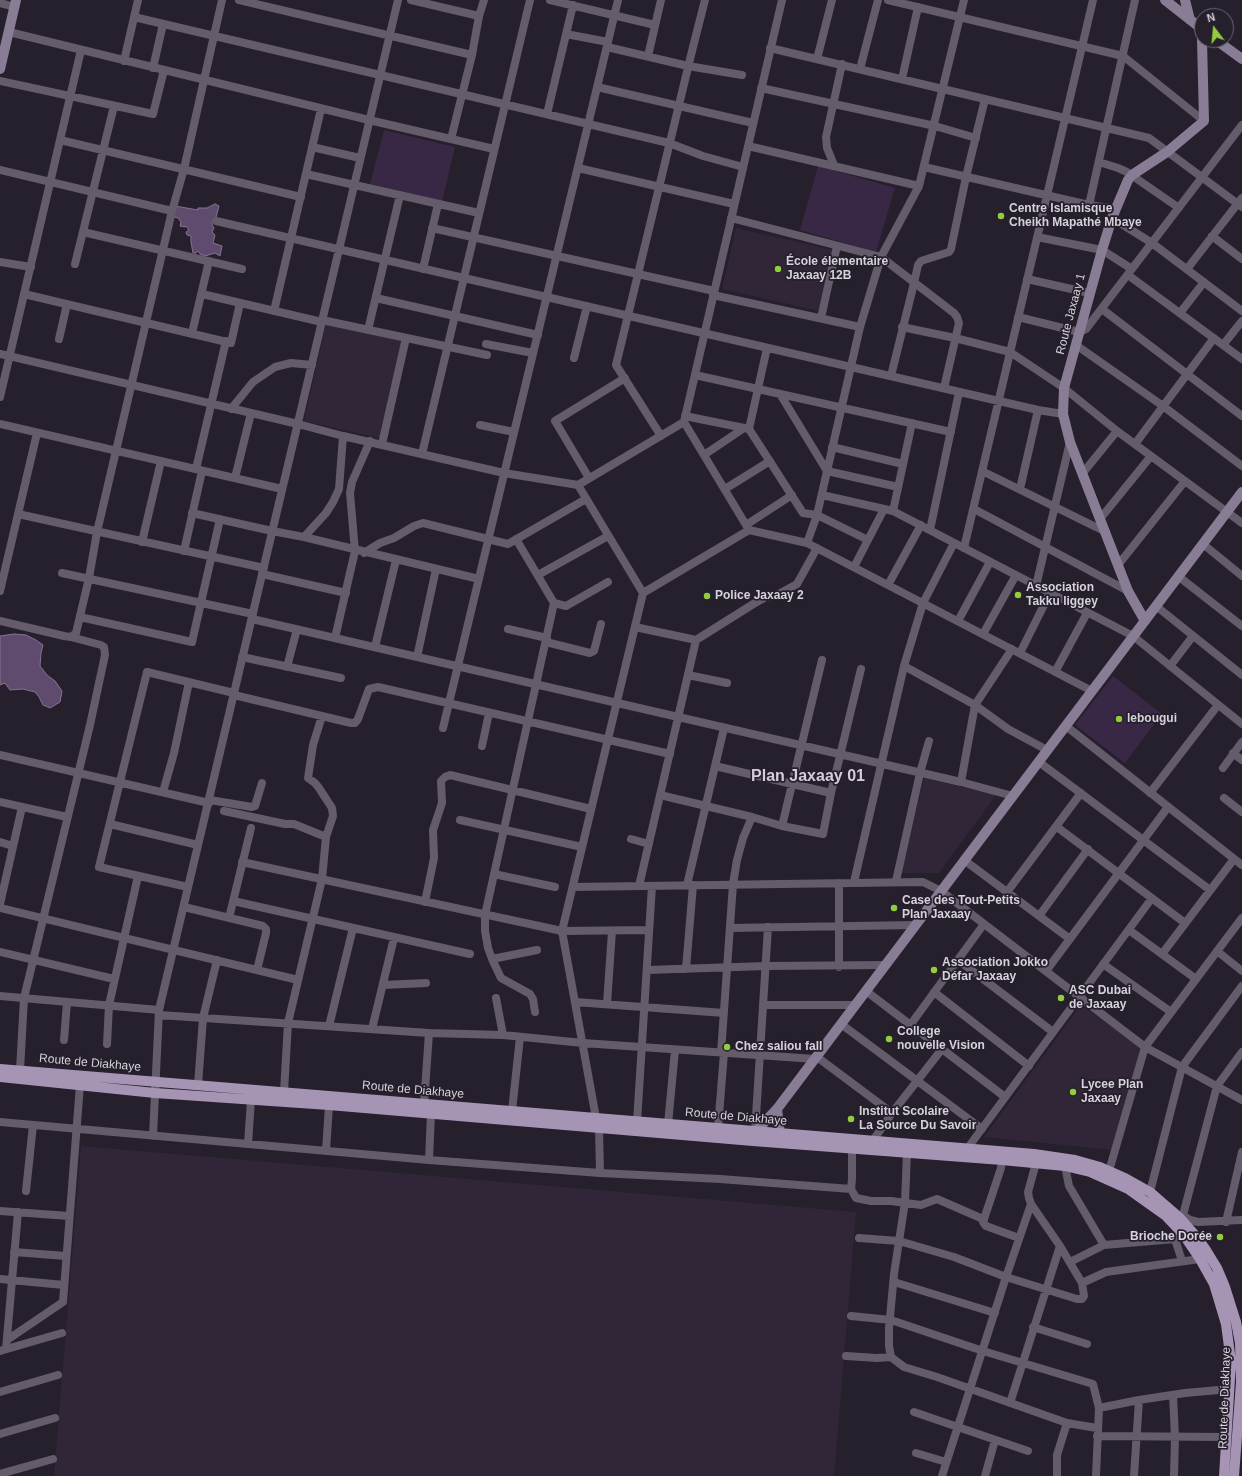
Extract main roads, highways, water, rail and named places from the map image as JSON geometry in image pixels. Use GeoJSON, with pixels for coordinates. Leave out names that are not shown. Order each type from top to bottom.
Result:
{"type":"FeatureCollection","features":[{"type":"Feature","properties":{"kind":"main road","name":"Route de Diakhaye"},"geometry":{"type":"LineString","coordinates":[[0,1068],[512,1111],[598,1123],[637,1122],[718,1128],[754,1136]]}},
{"type":"Feature","properties":{"kind":"main road","name":"Route de Diakhaye"},"geometry":{"type":"LineString","coordinates":[[0,1077],[155,1092],[431,1114],[598,1123],[780,1138],[872,1142],[967,1149],[1066,1158],[1084,1162],[1125,1178],[1150,1192],[1181,1216],[1217,1268],[1239,1323],[1241,1343],[1239,1442],[1234,1476]]}},
{"type":"Feature","properties":{"kind":"main road","name":"Route de Diakhaye"},"geometry":{"type":"LineString","coordinates":[[780,1138],[852,1149],[1065,1166],[1090,1172],[1128,1189],[1166,1216],[1179,1236],[1200,1259],[1211,1278],[1218,1294],[1226,1324],[1230,1345],[1231,1362],[1224,1476]]}},
{"type":"Feature","properties":{"kind":"place","name":"Centre Islamisque Cheikh Mapathé Mbaye"},"geometry":{"type":"Point","coordinates":[1001,216]}},
{"type":"Feature","properties":{"kind":"place","name":"École élementaire Jaxaay 12B"},"geometry":{"type":"Point","coordinates":[778,269]}},
{"type":"Feature","properties":{"kind":"place","name":"Association Takku liggey"},"geometry":{"type":"Point","coordinates":[1018,595]}},
{"type":"Feature","properties":{"kind":"place","name":"Police Jaxaay 2"},"geometry":{"type":"Point","coordinates":[707,596]}},
{"type":"Feature","properties":{"kind":"place","name":"lebougui"},"geometry":{"type":"Point","coordinates":[1119,719]}},
{"type":"Feature","properties":{"kind":"place","name":"Case des Tout-Petits Plan Jaxaay"},"geometry":{"type":"Point","coordinates":[894,908]}},
{"type":"Feature","properties":{"kind":"place","name":"Association Jokko Défar Jaxaay"},"geometry":{"type":"Point","coordinates":[934,970]}},
{"type":"Feature","properties":{"kind":"place","name":"ASC Dubai de Jaxaay"},"geometry":{"type":"Point","coordinates":[1061,998]}},
{"type":"Feature","properties":{"kind":"place","name":"College nouvelle Vision"},"geometry":{"type":"Point","coordinates":[889,1039]}},
{"type":"Feature","properties":{"kind":"place","name":"Chez saliou fall"},"geometry":{"type":"Point","coordinates":[727,1047]}},
{"type":"Feature","properties":{"kind":"place","name":"Lycee Plan Jaxaay"},"geometry":{"type":"Point","coordinates":[1073,1092]}},
{"type":"Feature","properties":{"kind":"place","name":"Institut Scolaire La Source Du Savoir"},"geometry":{"type":"Point","coordinates":[851,1119]}},
{"type":"Feature","properties":{"kind":"place","name":"Brioche Dorée"},"geometry":{"type":"Point","coordinates":[1220,1237]}},
{"type":"Feature","properties":{"kind":"district","name":"Plan Jaxaay 01"},"geometry":{"type":"Point","coordinates":[808,777]}}]}
